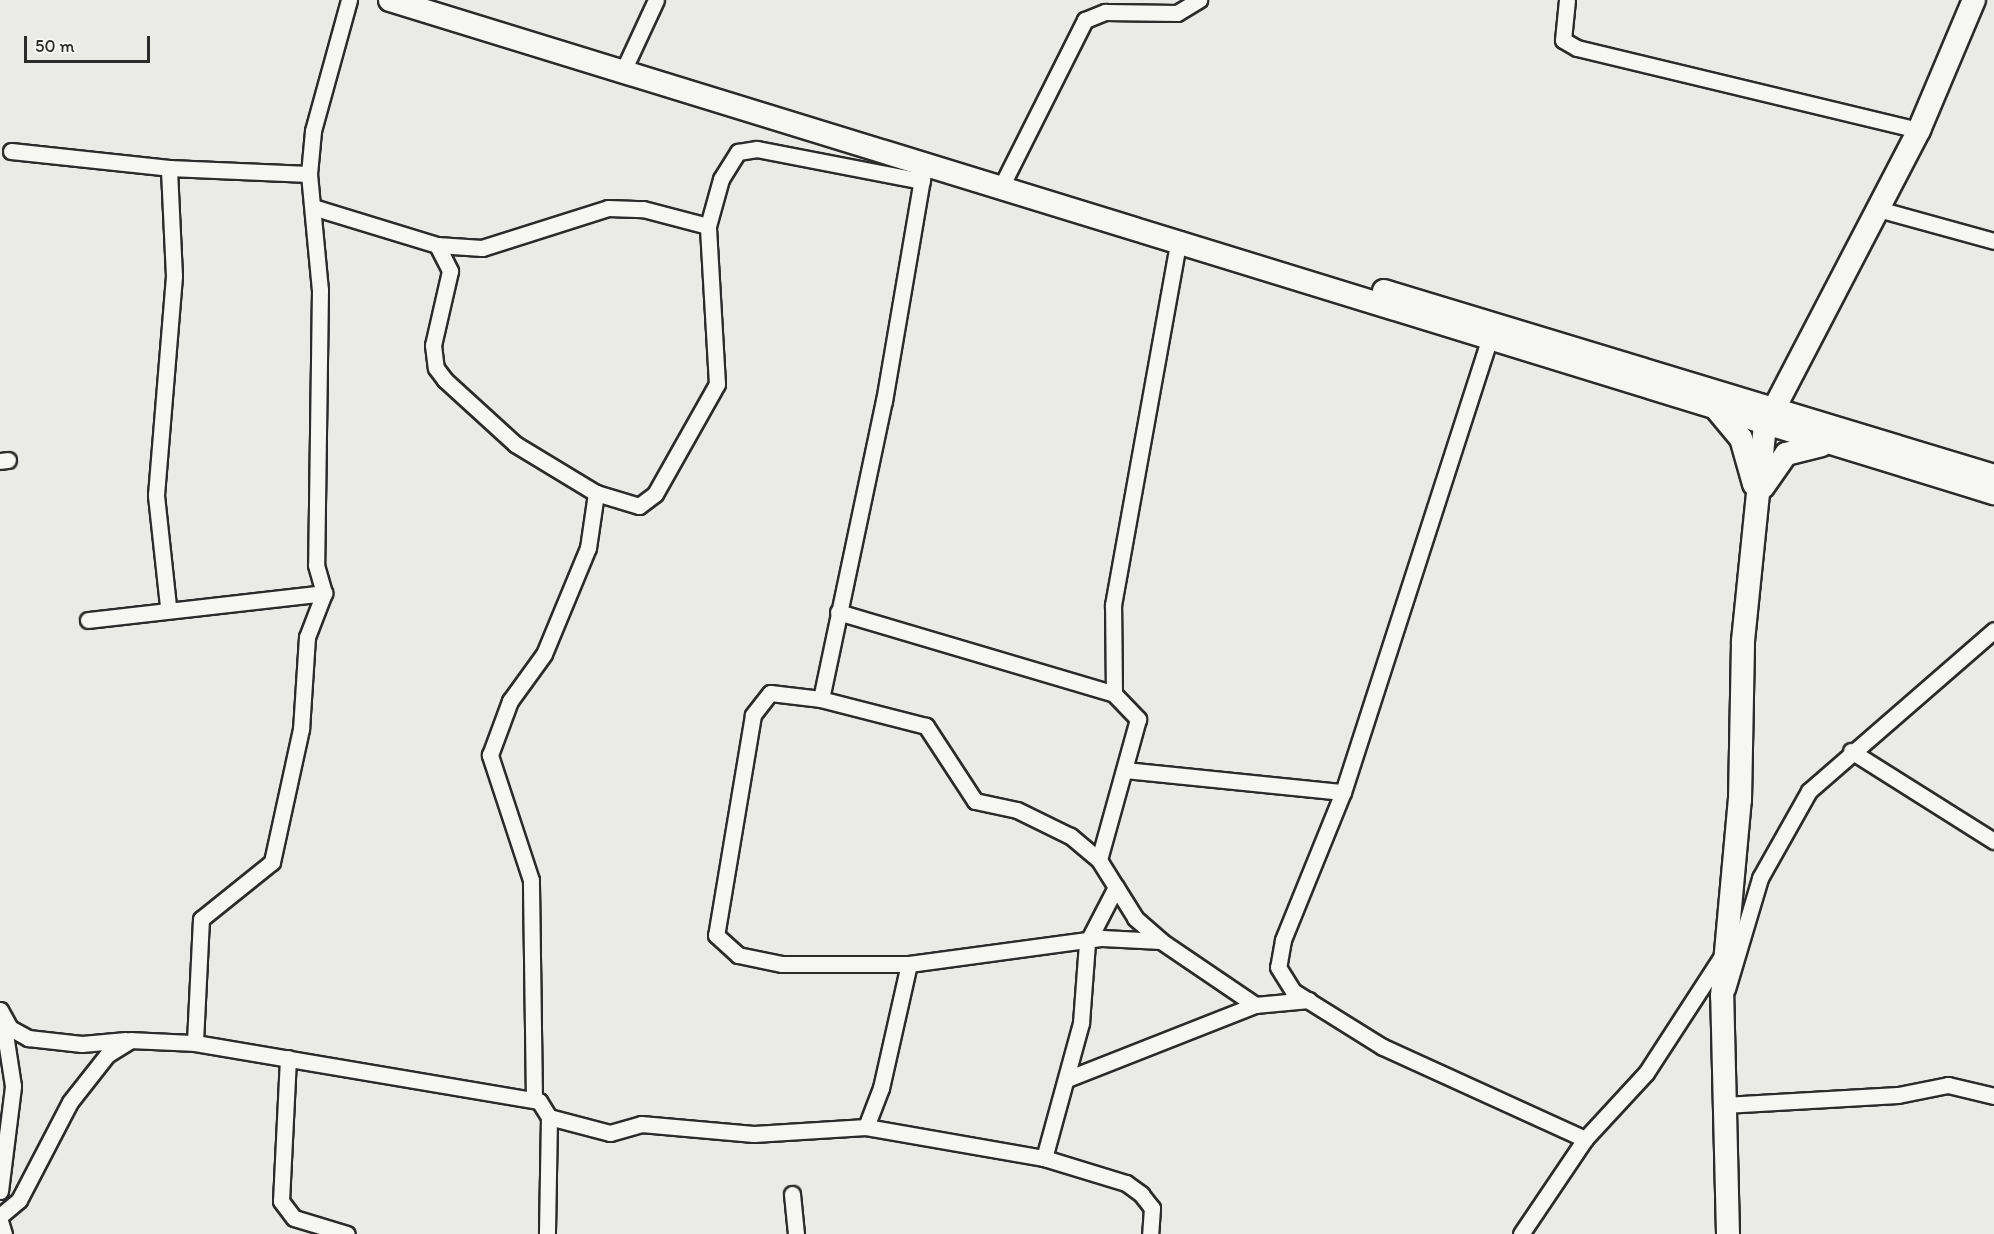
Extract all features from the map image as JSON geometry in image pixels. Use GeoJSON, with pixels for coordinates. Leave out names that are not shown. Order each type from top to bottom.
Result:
{"type":"FeatureCollection","features":[{"type":"Feature","properties":{"kind":"street"},"geometry":{"type":"LineString","coordinates":[[195,1043],[201,919],[272,862],[301,729],[307,637],[324,593],[316,565],[316,208],[309,174],[313,131],[348,0]]}},
{"type":"Feature","properties":{"kind":"street"},"geometry":{"type":"LineString","coordinates":[[390,0],[624,71],[923,172]]}},
{"type":"Feature","properties":{"kind":"street"},"geometry":{"type":"LineString","coordinates":[[624,71],[657,0]]}},
{"type":"Feature","properties":{"kind":"street"},"geometry":{"type":"LineString","coordinates":[[1567,0],[1563,40],[1576,48],[1919,130]]}},
{"type":"Feature","properties":{"kind":"street"},"geometry":{"type":"LineString","coordinates":[[1728,1234],[1722,996],[1740,800],[1743,641],[1768,417],[1919,130],[1974,0]]}},
{"type":"Feature","properties":{"kind":"street"},"geometry":{"type":"LineString","coordinates":[[1002,185],[1085,20],[1105,12],[1177,13],[1196,1]]}},
{"type":"Feature","properties":{"kind":"street"},"geometry":{"type":"LineString","coordinates":[[437,245],[450,271],[433,345],[436,368],[515,444],[596,493],[645,504],[717,384],[708,226],[727,166],[748,148],[1002,185],[1320,282],[1360,300],[1492,332],[1768,417],[1994,476]]}},
{"type":"Feature","properties":{"kind":"street"},"geometry":{"type":"LineString","coordinates":[[11,151],[169,168],[309,174]]}},
{"type":"Feature","properties":{"kind":"street"},"geometry":{"type":"LineString","coordinates":[[168,606],[156,495],[174,276],[169,168]]}},
{"type":"Feature","properties":{"kind":"street"},"geometry":{"type":"LineString","coordinates":[[821,699],[884,401],[923,172]]}},
{"type":"Feature","properties":{"kind":"street"},"geometry":{"type":"LineString","coordinates":[[316,208],[437,245],[482,248],[608,208],[643,209],[708,226]]}},
{"type":"Feature","properties":{"kind":"street"},"geometry":{"type":"LineString","coordinates":[[1878,209],[1994,241]]}},
{"type":"Feature","properties":{"kind":"street"},"geometry":{"type":"LineString","coordinates":[[1114,693],[1113,605],[1179,239]]}},
{"type":"Feature","properties":{"kind":"street"},"geometry":{"type":"LineString","coordinates":[[1492,332],[1718,411],[1768,417],[1827,444],[1994,493]]}},
{"type":"Feature","properties":{"kind":"street"},"geometry":{"type":"LineString","coordinates":[[1492,332],[1343,792],[1278,959],[1284,982],[1383,1047],[1585,1140]]}},
{"type":"Feature","properties":{"kind":"street"},"geometry":{"type":"LineString","coordinates":[[1718,411],[1741,438],[1758,500]]}},
{"type":"Feature","properties":{"kind":"street"},"geometry":{"type":"LineString","coordinates":[[1758,500],[1768,474],[1786,454],[1827,444]]}},
{"type":"Feature","properties":{"kind":"street"},"geometry":{"type":"LineString","coordinates":[[534,1100],[531,880],[490,755],[510,701],[544,654],[588,548],[596,493]]}},
{"type":"Feature","properties":{"kind":"street"},"geometry":{"type":"LineString","coordinates":[[88,620],[168,606],[324,593]]}},
{"type":"Feature","properties":{"kind":"street"},"geometry":{"type":"LineString","coordinates":[[838,612],[1114,693],[1138,719],[1099,860]]}},
{"type":"Feature","properties":{"kind":"street"},"geometry":{"type":"LineString","coordinates":[[1722,996],[1736,970],[1760,878],[1809,791],[1851,751],[1994,630]]}},
{"type":"Feature","properties":{"kind":"street"},"geometry":{"type":"LineString","coordinates":[[1161,941],[1102,938],[1087,943],[909,964],[755,960],[729,950],[716,935],[757,703],[778,692],[821,699],[926,726],[975,801],[1017,810],[1070,836],[1099,860],[1135,918],[1161,941],[1255,1005]]}},
{"type":"Feature","properties":{"kind":"street"},"geometry":{"type":"LineString","coordinates":[[1851,751],[1994,841]]}},
{"type":"Feature","properties":{"kind":"street"},"geometry":{"type":"LineString","coordinates":[[1125,770],[1343,792]]}},
{"type":"Feature","properties":{"kind":"street"},"geometry":{"type":"LineString","coordinates":[[1044,1158],[1081,1023],[1087,943],[1116,887]]}},
{"type":"Feature","properties":{"kind":"street"},"geometry":{"type":"LineString","coordinates":[[1521,1234],[1585,1140],[1646,1073],[1725,951]]}},
{"type":"Feature","properties":{"kind":"street"},"geometry":{"type":"LineString","coordinates":[[866,1127],[881,1088],[909,964]]}},
{"type":"Feature","properties":{"kind":"street"},"geometry":{"type":"LineString","coordinates":[[1067,1080],[1255,1005],[1309,1000]]}},
{"type":"Feature","properties":{"kind":"street"},"geometry":{"type":"LineString","coordinates":[[2,1015],[17,1034],[58,1044],[131,1040],[195,1043],[534,1100],[549,1117],[610,1132],[641,1124],[754,1134],[866,1127],[1044,1158],[1126,1183],[1142,1194],[1152,1208],[1150,1234]]}},
{"type":"Feature","properties":{"kind":"street"},"geometry":{"type":"LineString","coordinates":[[0,1191],[13,1086],[2,1015]]}},
{"type":"Feature","properties":{"kind":"street"},"geometry":{"type":"LineString","coordinates":[[0,1216],[19,1200],[92,1071],[131,1040]]}},
{"type":"Feature","properties":{"kind":"street"},"geometry":{"type":"LineString","coordinates":[[288,1058],[281,1201],[294,1218],[347,1234]]}},
{"type":"Feature","properties":{"kind":"street"},"geometry":{"type":"LineString","coordinates":[[1724,1105],[1898,1095],[1948,1085],[1994,1096]]}},
{"type":"Feature","properties":{"kind":"street"},"geometry":{"type":"LineString","coordinates":[[547,1234],[549,1117]]}},
{"type":"Feature","properties":{"kind":"street"},"geometry":{"type":"LineString","coordinates":[[792,1194],[796,1234]]}},
{"type":"Feature","properties":{"kind":"street"},"geometry":{"type":"LineString","coordinates":[[0,1221],[4,1234]]}}]}
